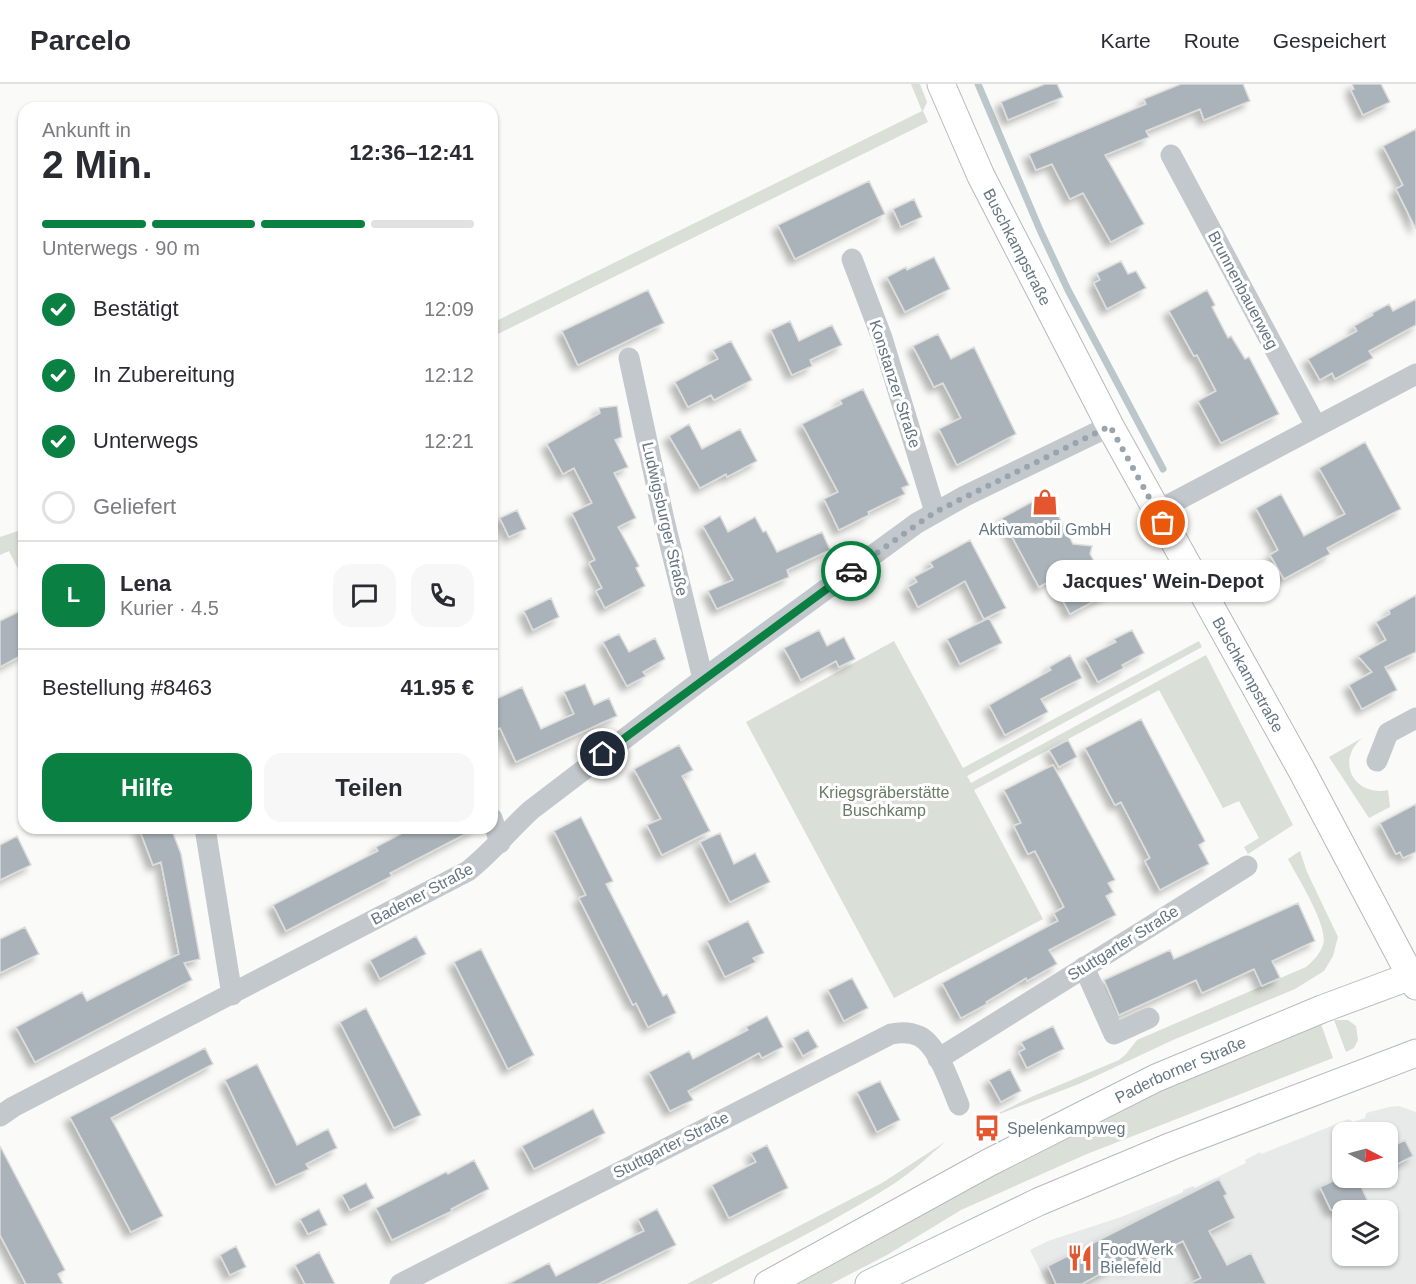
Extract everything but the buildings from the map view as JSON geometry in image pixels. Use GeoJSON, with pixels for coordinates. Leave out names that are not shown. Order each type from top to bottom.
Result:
{"type":"FeatureCollection","features":[{"type":"Feature","properties":{"kind":"main road","name":"Buschkampstraße"},"geometry":{"type":"LineString","coordinates":[[941,84],[981,176],[1110,426],[1301,769],[1414,978]]}},
{"type":"Feature","properties":{"kind":"main road","name":"Paderborner Straße"},"geometry":{"type":"LineString","coordinates":[[768,1284],[988,1163],[1156,1078],[1322,1009],[1414,978]]}},
{"type":"Feature","properties":{"kind":"main road"},"geometry":{"type":"LineString","coordinates":[[869,1284],[1038,1202],[1172,1146],[1416,1053]]}},
{"type":"Feature","properties":{"kind":"street","name":"Brunnenbauerweg"},"geometry":{"type":"LineString","coordinates":[[1171,155],[1316,426]]}},
{"type":"Feature","properties":{"kind":"street","name":"Konstanzer Straße"},"geometry":{"type":"LineString","coordinates":[[852,259],[882,338],[935,512]]}},
{"type":"Feature","properties":{"kind":"street","name":"Ludwigsburger Straße"},"geometry":{"type":"LineString","coordinates":[[628,358],[664,520],[703,679]]}},
{"type":"Feature","properties":{"kind":"street"},"geometry":{"type":"LineString","coordinates":[[1156,511],[1416,374]]}},
{"type":"Feature","properties":{"kind":"street","name":"Badener Straße"},"geometry":{"type":"LineString","coordinates":[[0,1116],[13,1107],[468,871],[500,843],[515,824],[531,810],[703,679],[935,512],[1110,426]]}},
{"type":"Feature","properties":{"kind":"street"},"geometry":{"type":"LineString","coordinates":[[1377,761],[1388,733],[1416,718]]}},
{"type":"Feature","properties":{"kind":"street"},"geometry":{"type":"LineString","coordinates":[[206,834],[232,995]]}},
{"type":"Feature","properties":{"kind":"street"},"geometry":{"type":"LineString","coordinates":[[497,834],[500,843]]}},
{"type":"Feature","properties":{"kind":"street","name":"Stuttgarter Straße"},"geometry":{"type":"LineString","coordinates":[[938,1059],[1247,866]]}},
{"type":"Feature","properties":{"kind":"street"},"geometry":{"type":"LineString","coordinates":[[1084,967],[1114,1034],[1149,1018]]}},
{"type":"Feature","properties":{"kind":"street","name":"Stuttgarter Straße"},"geometry":{"type":"LineString","coordinates":[[400,1284],[884,1036],[899,1033],[918,1036],[925,1040],[938,1059],[959,1104]]}},
{"type":"Feature","properties":{"kind":"shaded area"},"geometry":{"type":"Polygon","coordinates":[[[1399,1106],[1416,1112],[1416,1284],[1047,1284],[1030,1250],[1048,1241],[1121,1217],[1193,1186],[1195,1188],[1246,1163],[1245,1160],[1260,1152],[1261,1154],[1332,1126],[1332,1188],[1398,1188],[1398,1122],[1353,1122],[1365,1118],[1366,1113],[1399,1106]]]}},
{"type":"Feature","properties":{"kind":"green space"},"geometry":{"type":"Polygon","coordinates":[[[911,84],[920,84],[927,102],[923,111],[928,122],[498,334],[498,320],[922,111],[911,84]]]}},
{"type":"Feature","properties":{"kind":"green space"},"geometry":{"type":"Polygon","coordinates":[[[18,531],[18,569],[9,551],[0,555],[0,537],[18,531]]]}},
{"type":"Feature","properties":{"kind":"green space","name":"Kriegsgräberstätte Buschkamp"},"geometry":{"type":"Polygon","coordinates":[[[894,641],[963,768],[1199,641],[1202,647],[967,776],[971,783],[1206,655],[1293,825],[1248,854],[1244,847],[1259,838],[1239,801],[1223,808],[1159,690],[974,790],[1043,919],[894,998],[746,722],[894,641]]]}},
{"type":"Feature","properties":{"kind":"green space"},"geometry":{"type":"Polygon","coordinates":[[[1362,738],[1354,747],[1350,757],[1349,766],[1352,775],[1366,788],[1376,791],[1388,790],[1390,807],[1369,818],[1329,757],[1362,738]]]}},
{"type":"Feature","properties":{"kind":"green space"},"geometry":{"type":"Polygon","coordinates":[[[1300,851],[1307,872],[1338,937],[1333,956],[1324,971],[1295,989],[1173,1040],[1079,1084],[989,1118],[1031,1097],[1119,1060],[1137,1040],[1306,967],[1320,951],[1324,937],[1317,914],[1288,859],[1300,851]]]}},
{"type":"Feature","properties":{"kind":"green space"},"geometry":{"type":"Polygon","coordinates":[[[1334,1020],[1348,1020],[1356,1026],[1358,1040],[1354,1048],[1346,1052],[1334,1020]]]}},
{"type":"Feature","properties":{"kind":"green space"},"geometry":{"type":"Polygon","coordinates":[[[1321,1024],[1333,1058],[1087,1154],[961,1210],[887,1255],[831,1284],[798,1284],[978,1184],[1174,1085],[1321,1024]]]}},
{"type":"Feature","properties":{"kind":"green space"},"geometry":{"type":"Polygon","coordinates":[[[945,1142],[899,1180],[825,1224],[711,1284],[687,1284],[882,1183],[945,1142]]]}},
{"type":"Feature","properties":{"kind":"waterway"},"geometry":{"type":"LineString","coordinates":[[978,84],[1068,290],[1163,469]]}},
{"type":"Feature","properties":{"kind":"way so far"},"geometry":{"type":"LineString","coordinates":[[851,571],[916,523],[935,512],[1110,426],[1163,523]]}},
{"type":"Feature","properties":{"kind":"place","name":"Aktivamobil GmbH"},"geometry":{"type":"Point","coordinates":[1045,502]}},
{"type":"Feature","properties":{"kind":"place","name":"Jacques' Wein-Depot"},"geometry":{"type":"Point","coordinates":[1163,523]}},
{"type":"Feature","properties":{"kind":"place","name":"Spelenkampweg"},"geometry":{"type":"Point","coordinates":[987,1128]}},
{"type":"Feature","properties":{"kind":"place","name":"FoodWerk Bielefeld"},"geometry":{"type":"Point","coordinates":[1080,1258]}},
{"type":"Feature","properties":{"kind":"route"},"geometry":{"type":"LineString","coordinates":[[603,754],[851,571]]}}]}
